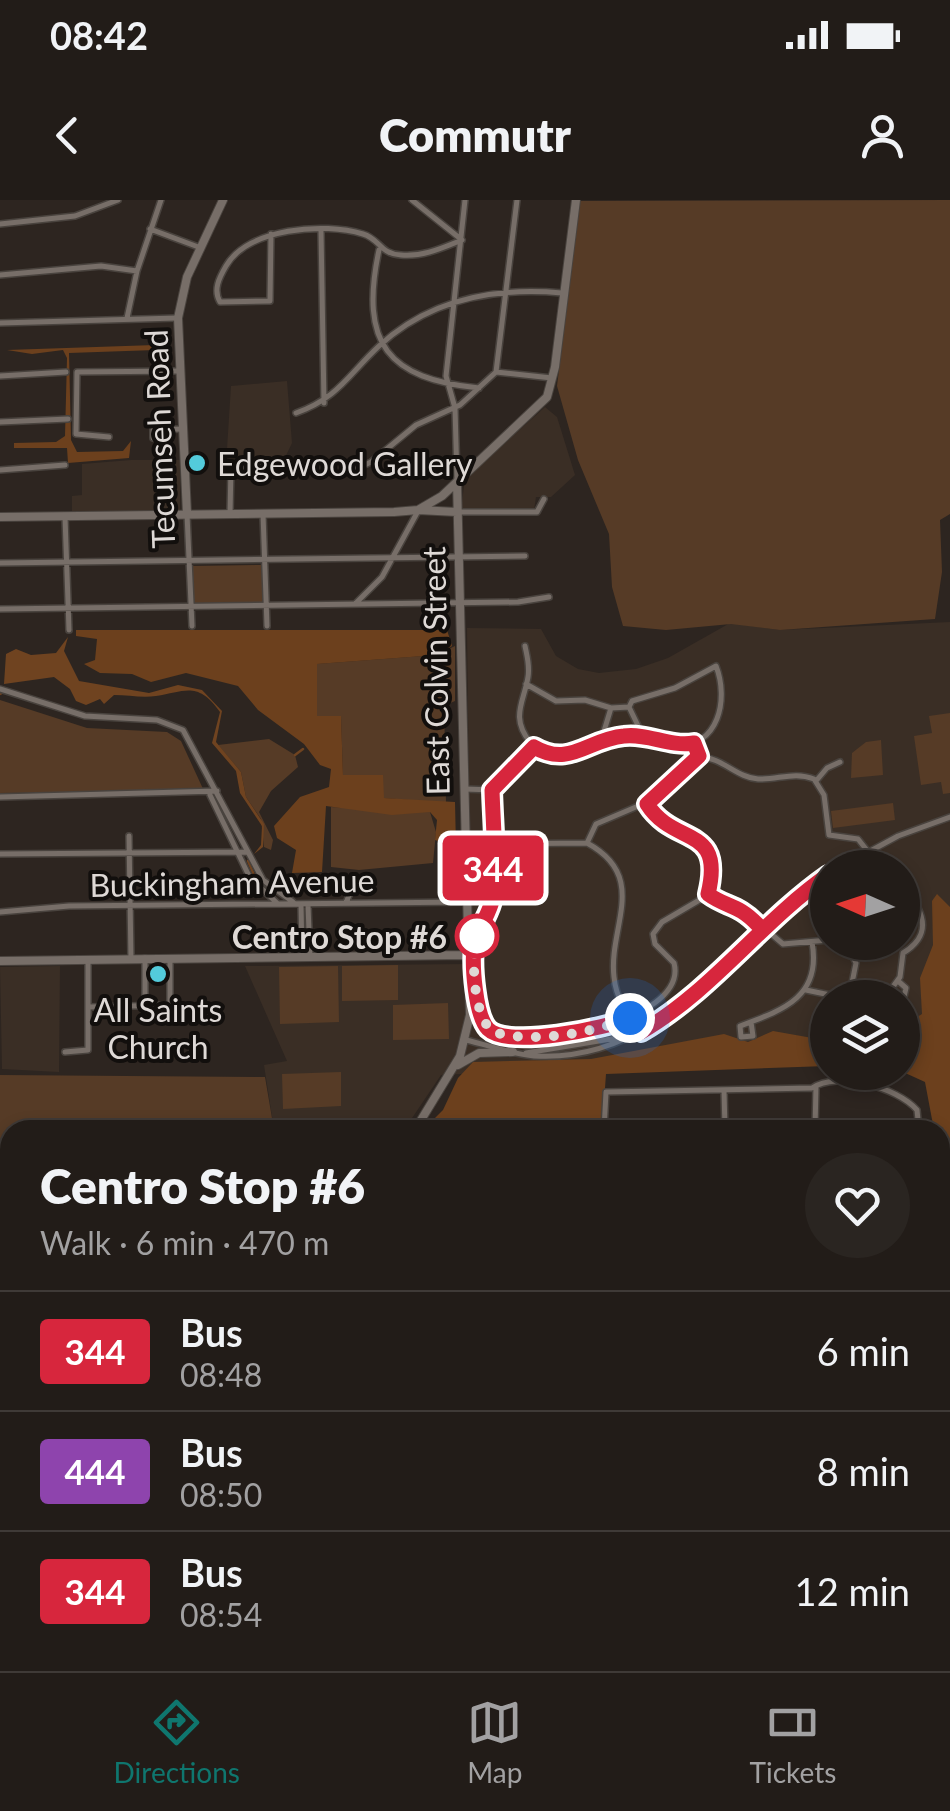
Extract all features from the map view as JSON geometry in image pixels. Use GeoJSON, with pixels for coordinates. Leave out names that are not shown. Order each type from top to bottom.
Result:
{"type":"FeatureCollection","features":[{"type":"Feature","properties":{"kind":"street"},"geometry":{"type":"LineString","coordinates":[[0,224],[75,216],[118,200]]}},
{"type":"Feature","properties":{"kind":"street"},"geometry":{"type":"LineString","coordinates":[[128,318],[137,271],[160,200]]}},
{"type":"Feature","properties":{"kind":"street","name":"Tecumseh Road"},"geometry":{"type":"LineString","coordinates":[[192,626],[178,318],[187,277],[223,200]]}},
{"type":"Feature","properties":{"kind":"street"},"geometry":{"type":"LineString","coordinates":[[412,200],[462,240]]}},
{"type":"Feature","properties":{"kind":"street","name":"East Colvin Street"},"geometry":{"type":"LineString","coordinates":[[422,1120],[466,1040],[470,1015],[464,902],[455,408],[449,385],[465,200]]}},
{"type":"Feature","properties":{"kind":"street"},"geometry":{"type":"LineString","coordinates":[[352,471],[371,462],[416,426],[455,408],[496,372],[518,200]]}},
{"type":"Feature","properties":{"kind":"street"},"geometry":{"type":"LineString","coordinates":[[356,603],[377,584],[418,510],[457,482],[540,407],[553,378],[576,200]]}},
{"type":"Feature","properties":{"kind":"street"},"geometry":{"type":"LineString","coordinates":[[150,229],[200,248]]}},
{"type":"Feature","properties":{"kind":"street"},"geometry":{"type":"LineString","coordinates":[[321,231],[324,403]]}},
{"type":"Feature","properties":{"kind":"street"},"geometry":{"type":"LineString","coordinates":[[271,234],[270,301],[220,302],[217,288],[231,258],[250,242],[271,234],[362,234],[379,249],[415,255],[462,240]]}},
{"type":"Feature","properties":{"kind":"street"},"geometry":{"type":"LineString","coordinates":[[379,249],[374,308],[383,342],[416,377],[479,388]]}},
{"type":"Feature","properties":{"kind":"street"},"geometry":{"type":"LineString","coordinates":[[0,275],[101,266],[137,271]]}},
{"type":"Feature","properties":{"kind":"street"},"geometry":{"type":"LineString","coordinates":[[296,413],[324,403],[383,342],[454,301],[507,292],[562,293]]}},
{"type":"Feature","properties":{"kind":"street"},"geometry":{"type":"LineString","coordinates":[[0,323],[178,318]]}},
{"type":"Feature","properties":{"kind":"street"},"geometry":{"type":"LineString","coordinates":[[109,437],[76,434],[76,372],[179,371]]}},
{"type":"Feature","properties":{"kind":"street"},"geometry":{"type":"LineString","coordinates":[[0,376],[66,372]]}},
{"type":"Feature","properties":{"kind":"street"},"geometry":{"type":"LineString","coordinates":[[496,372],[553,378]]}},
{"type":"Feature","properties":{"kind":"street"},"geometry":{"type":"LineString","coordinates":[[0,422],[68,419]]}},
{"type":"Feature","properties":{"kind":"street"},"geometry":{"type":"LineString","coordinates":[[167,430],[182,429]]}},
{"type":"Feature","properties":{"kind":"street"},"geometry":{"type":"LineString","coordinates":[[0,470],[65,465]]}},
{"type":"Feature","properties":{"kind":"street"},"geometry":{"type":"LineString","coordinates":[[230,514],[231,468],[264,466]]}},
{"type":"Feature","properties":{"kind":"street"},"geometry":{"type":"LineString","coordinates":[[0,517],[418,510],[537,512],[544,499]]}},
{"type":"Feature","properties":{"kind":"street"},"geometry":{"type":"LineString","coordinates":[[263,514],[267,626]]}},
{"type":"Feature","properties":{"kind":"street"},"geometry":{"type":"LineString","coordinates":[[65,516],[69,630]]}},
{"type":"Feature","properties":{"kind":"street"},"geometry":{"type":"LineString","coordinates":[[0,563],[525,556]]}},
{"type":"Feature","properties":{"kind":"street"},"geometry":{"type":"LineString","coordinates":[[0,608],[459,603],[549,598]]}},
{"type":"Feature","properties":{"kind":"street"},"geometry":{"type":"LineString","coordinates":[[525,646],[526,684],[518,714],[534,747],[567,756],[601,741],[643,736],[674,745],[694,743],[712,730],[720,715],[723,695],[716,666],[675,688],[632,702],[629,707]]}},
{"type":"Feature","properties":{"kind":"street"},"geometry":{"type":"LineString","coordinates":[[526,684],[556,702],[594,701],[611,708],[629,707]]}},
{"type":"Feature","properties":{"kind":"street"},"geometry":{"type":"LineString","coordinates":[[0,689],[85,716],[157,720],[176,725],[189,736],[268,886],[305,904],[306,956]]}},
{"type":"Feature","properties":{"kind":"street"},"geometry":{"type":"LineString","coordinates":[[629,707],[643,736]]}},
{"type":"Feature","properties":{"kind":"street"},"geometry":{"type":"LineString","coordinates":[[601,741],[611,708]]}},
{"type":"Feature","properties":{"kind":"street"},"geometry":{"type":"LineString","coordinates":[[694,743],[699,756]]}},
{"type":"Feature","properties":{"kind":"street"},"geometry":{"type":"LineString","coordinates":[[534,747],[492,790],[492,900],[474,946],[482,1016],[487,1028],[497,1034],[536,1036],[588,1030],[630,1018],[661,1000],[676,979],[674,963],[655,944],[655,928],[708,894],[712,867],[702,842],[692,834],[666,827],[647,804]]}},
{"type":"Feature","properties":{"kind":"street"},"geometry":{"type":"LineString","coordinates":[[699,756],[720,760],[752,779],[794,774],[816,781],[824,796],[829,834],[858,839],[870,850],[950,816]]}},
{"type":"Feature","properties":{"kind":"street"},"geometry":{"type":"LineString","coordinates":[[587,843],[600,820],[647,804],[699,756]]}},
{"type":"Feature","properties":{"kind":"street"},"geometry":{"type":"LineString","coordinates":[[816,781],[826,768],[840,762]]}},
{"type":"Feature","properties":{"kind":"street"},"geometry":{"type":"LineString","coordinates":[[462,789],[492,790]]}},
{"type":"Feature","properties":{"kind":"street"},"geometry":{"type":"LineString","coordinates":[[0,796],[218,791]]}},
{"type":"Feature","properties":{"kind":"street"},"geometry":{"type":"LineString","coordinates":[[210,794],[255,885],[273,901],[285,904]]}},
{"type":"Feature","properties":{"kind":"street"},"geometry":{"type":"LineString","coordinates":[[130,836],[131,959]]}},
{"type":"Feature","properties":{"kind":"street"},"geometry":{"type":"LineString","coordinates":[[493,844],[587,843],[609,860],[620,883],[623,918],[614,978],[630,1018],[641,1032]]}},
{"type":"Feature","properties":{"kind":"street"},"geometry":{"type":"LineString","coordinates":[[0,854],[247,852]]}},
{"type":"Feature","properties":{"kind":"street"},"geometry":{"type":"LineString","coordinates":[[346,904],[356,877]]}},
{"type":"Feature","properties":{"kind":"street"},"geometry":{"type":"LineString","coordinates":[[451,1071],[479,1052],[543,1056],[611,1044],[641,1032],[683,1005],[762,929],[810,890]]}},
{"type":"Feature","properties":{"kind":"street"},"geometry":{"type":"LineString","coordinates":[[708,894],[739,906],[783,944],[810,942]]}},
{"type":"Feature","properties":{"kind":"street","name":"Buckingham Avenue"},"geometry":{"type":"LineString","coordinates":[[0,912],[130,906],[464,902]]}},
{"type":"Feature","properties":{"kind":"street"},"geometry":{"type":"LineString","coordinates":[[920,915],[923,925],[920,940]]}},
{"type":"Feature","properties":{"kind":"street"},"geometry":{"type":"LineString","coordinates":[[0,960],[466,955]]}},
{"type":"Feature","properties":{"kind":"street"},"geometry":{"type":"LineString","coordinates":[[145,958],[146,1006]]}},
{"type":"Feature","properties":{"kind":"street"},"geometry":{"type":"LineString","coordinates":[[88,1006],[172,1004],[170,958]]}},
{"type":"Feature","properties":{"kind":"street"},"geometry":{"type":"LineString","coordinates":[[66,1052],[87,1051],[88,959]]}},
{"type":"Feature","properties":{"kind":"street"},"geometry":{"type":"LineString","coordinates":[[751,1022],[790,1006],[806,990],[813,960]]}},
{"type":"Feature","properties":{"kind":"street"},"geometry":{"type":"LineString","coordinates":[[806,990],[830,995],[852,983],[854,960]]}},
{"type":"Feature","properties":{"kind":"street"},"geometry":{"type":"LineString","coordinates":[[594,1046],[641,1032]]}},
{"type":"Feature","properties":{"kind":"street"},"geometry":{"type":"LineString","coordinates":[[466,1040],[517,1053],[583,1048]]}},
{"type":"Feature","properties":{"kind":"street"},"geometry":{"type":"LineString","coordinates":[[604,1120],[605,1092],[810,1086]]}},
{"type":"Feature","properties":{"kind":"street"},"geometry":{"type":"LineString","coordinates":[[724,1090],[726,1120]]}},
{"type":"Feature","properties":{"kind":"street"},"geometry":{"type":"LineString","coordinates":[[815,1120],[816,1090]]}},
{"type":"Feature","properties":{"kind":"street"},"geometry":{"type":"LineString","coordinates":[[876,1090],[900,1097],[917,1110],[918,1120]]}},
{"type":"Feature","properties":{"kind":"shaded area"},"geometry":{"type":"Polygon","coordinates":[[[950,200],[950,514],[940,520],[942,572],[935,619],[780,630],[731,624],[666,630],[623,626],[612,587],[609,534],[578,460],[557,386],[580,201],[950,200]]]}},
{"type":"Feature","properties":{"kind":"shaded area"},"geometry":{"type":"Polygon","coordinates":[[[155,345],[155,350],[69,353],[71,440],[77,452],[123,451],[131,441],[129,458],[68,463],[67,448],[14,448],[14,443],[56,442],[65,436],[67,358],[63,350],[32,354],[7,350],[155,345]]]}},
{"type":"Feature","properties":{"kind":"shaded area"},"geometry":{"type":"Polygon","coordinates":[[[287,381],[292,443],[282,464],[265,469],[230,465],[227,449],[231,386],[287,381]]]}},
{"type":"Feature","properties":{"kind":"shaded area"},"geometry":{"type":"Polygon","coordinates":[[[545,407],[557,417],[575,475],[551,497],[536,497],[534,510],[461,509],[465,479],[545,407]]]}},
{"type":"Feature","properties":{"kind":"shaded area"},"geometry":{"type":"Polygon","coordinates":[[[180,460],[180,513],[72,513],[72,496],[82,495],[82,464],[180,460]]]}},
{"type":"Feature","properties":{"kind":"shaded area"},"geometry":{"type":"Polygon","coordinates":[[[262,565],[263,603],[193,604],[191,566],[262,565]]]}},
{"type":"Feature","properties":{"kind":"shaded area"},"geometry":{"type":"Polygon","coordinates":[[[950,622],[950,1039],[920,1047],[920,980],[810,980],[810,1056],[441,1075],[411,1120],[273,1120],[264,1065],[287,1061],[245,966],[471,964],[467,628],[541,629],[556,656],[578,669],[599,673],[636,669],[668,658],[730,623],[780,630],[950,622]]]}},
{"type":"Feature","properties":{"kind":"shaded area"},"geometry":{"type":"Polygon","coordinates":[[[76,630],[447,630],[452,646],[437,655],[317,664],[317,716],[341,716],[343,775],[383,775],[384,798],[455,802],[456,847],[435,840],[437,820],[430,812],[392,815],[326,806],[322,872],[292,873],[296,850],[277,838],[274,826],[300,797],[329,787],[331,769],[320,765],[304,744],[258,710],[238,686],[186,673],[151,682],[132,674],[100,673],[84,664],[95,660],[97,639],[76,636],[76,630]]]}},
{"type":"Feature","properties":{"kind":"shaded area"},"geometry":{"type":"Polygon","coordinates":[[[68,637],[64,651],[79,681],[149,693],[178,685],[202,690],[222,711],[216,742],[241,772],[246,797],[264,824],[263,847],[254,854],[261,845],[262,826],[240,793],[236,771],[212,743],[220,712],[205,696],[191,691],[151,697],[114,695],[104,704],[100,699],[86,705],[76,701],[70,689],[54,677],[4,684],[6,654],[16,649],[31,655],[56,653],[68,637]]]}},
{"type":"Feature","properties":{"kind":"shaded area"},"geometry":{"type":"Polygon","coordinates":[[[455,646],[455,701],[448,704],[444,700],[446,803],[384,798],[343,775],[341,717],[317,717],[316,664],[436,655],[455,646]]]}},
{"type":"Feature","properties":{"kind":"shaded area"},"geometry":{"type":"Polygon","coordinates":[[[0,700],[87,728],[167,732],[181,741],[204,791],[0,793],[0,700]]]}},
{"type":"Feature","properties":{"kind":"shaded area"},"geometry":{"type":"Polygon","coordinates":[[[950,713],[950,793],[943,794],[941,782],[921,785],[914,736],[932,733],[929,716],[950,713]]]}},
{"type":"Feature","properties":{"kind":"shaded area"},"geometry":{"type":"Polygon","coordinates":[[[269,739],[295,755],[298,767],[271,791],[259,812],[273,840],[271,850],[264,847],[261,819],[246,797],[241,772],[218,745],[269,739]]]}},
{"type":"Feature","properties":{"kind":"shaded area"},"geometry":{"type":"Polygon","coordinates":[[[881,740],[883,775],[851,778],[852,753],[866,742],[881,740]]]}},
{"type":"Feature","properties":{"kind":"shaded area"},"geometry":{"type":"Polygon","coordinates":[[[893,803],[895,820],[833,828],[831,811],[893,803]]]}},
{"type":"Feature","properties":{"kind":"shaded area"},"geometry":{"type":"Polygon","coordinates":[[[331,807],[430,812],[436,832],[433,863],[359,870],[331,867],[331,807]]]}},
{"type":"Feature","properties":{"kind":"shaded area"},"geometry":{"type":"Polygon","coordinates":[[[937,894],[950,907],[950,1120],[932,1120],[925,1082],[920,1080],[920,978],[933,945],[932,901],[937,894]]]}},
{"type":"Feature","properties":{"kind":"shaded area"},"geometry":{"type":"Polygon","coordinates":[[[398,965],[398,1000],[342,1001],[342,966],[398,965]]]}},
{"type":"Feature","properties":{"kind":"shaded area"},"geometry":{"type":"Polygon","coordinates":[[[60,966],[59,1072],[2,1069],[0,967],[60,966]]]}},
{"type":"Feature","properties":{"kind":"shaded area"},"geometry":{"type":"Polygon","coordinates":[[[338,966],[339,1022],[280,1024],[279,967],[338,966]]]}},
{"type":"Feature","properties":{"kind":"shaded area"},"geometry":{"type":"Polygon","coordinates":[[[448,1003],[449,1039],[393,1040],[393,1005],[448,1003]]]}},
{"type":"Feature","properties":{"kind":"shaded area"},"geometry":{"type":"Polygon","coordinates":[[[773,1031],[810,1038],[810,1067],[606,1074],[603,1120],[433,1120],[443,1110],[458,1078],[473,1062],[591,1059],[724,1034],[748,1042],[773,1031]]]}},
{"type":"Feature","properties":{"kind":"shaded area"},"geometry":{"type":"Polygon","coordinates":[[[341,1072],[341,1106],[283,1109],[282,1074],[341,1072]]]}},
{"type":"Feature","properties":{"kind":"shaded area"},"geometry":{"type":"Polygon","coordinates":[[[0,1075],[265,1077],[272,1120],[0,1120],[0,1075]]]}},
{"type":"Feature","properties":{"kind":"waterway"},"geometry":{"type":"LineString","coordinates":[[295,755],[303,749]]}},
{"type":"Feature","properties":{"kind":"waterway"},"geometry":{"type":"LineString","coordinates":[[248,861],[257,882]]}},
{"type":"Feature","properties":{"kind":"waterway"},"geometry":{"type":"LineString","coordinates":[[304,912],[305,952]]}},
{"type":"Feature","properties":{"kind":"bus line","name":"344"},"geometry":{"type":"LineString","coordinates":[[758,925],[732,903],[708,894],[712,867],[702,842],[692,834],[666,827],[647,804],[671,786],[699,756],[694,743],[674,745],[643,736],[625,736],[560,757],[534,747],[492,790],[494,886],[488,914],[476,936],[474,954],[482,1016],[487,1028],[497,1034],[536,1036],[588,1030],[630,1018],[641,1032],[683,1005],[810,888]]}},
{"type":"Feature","properties":{"kind":"place","name":"Edgewood Gallery"},"geometry":{"type":"Point","coordinates":[197,463]}},
{"type":"Feature","properties":{"kind":"place","name":"Centro Stop #6"},"geometry":{"type":"Point","coordinates":[477,936]}},
{"type":"Feature","properties":{"kind":"place","name":"All Saints Church"},"geometry":{"type":"Point","coordinates":[158,974]}},
{"type":"Feature","properties":{"kind":"route"},"geometry":{"type":"LineString","coordinates":[[477,936],[474,954],[482,1016],[493,1032],[536,1036],[588,1030],[630,1018]]}}]}
